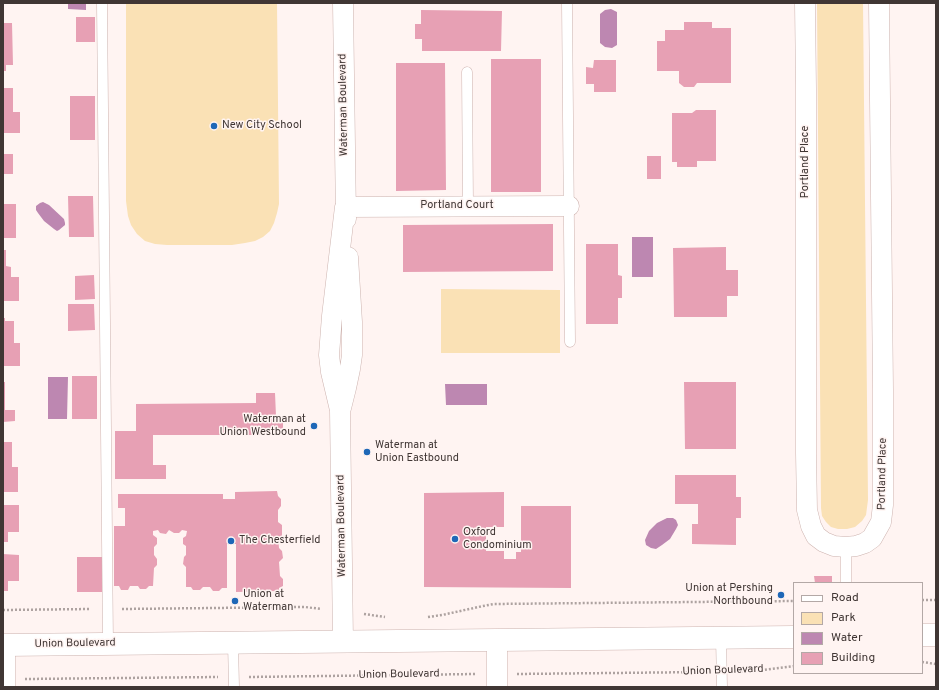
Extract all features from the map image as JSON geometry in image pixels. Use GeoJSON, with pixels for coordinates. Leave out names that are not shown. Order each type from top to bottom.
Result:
{"type":"FeatureCollection","features":[{"type":"Feature","properties":{"kind":"main road"},"geometry":{"type":"LineString","coordinates":[[923,635],[936,635]]}},
{"type":"Feature","properties":{"kind":"main road","name":"Union Boulevard"},"geometry":{"type":"LineString","coordinates":[[4,645],[793,637]]}},
{"type":"Feature","properties":{"kind":"street","name":"Waterman Boulevard"},"geometry":{"type":"LineString","coordinates":[[343,3],[345,207],[352,322],[352,355],[348,382],[340,410],[343,642]]}},
{"type":"Feature","properties":{"kind":"street","name":"Portland Place"},"geometry":{"type":"LineString","coordinates":[[805,3],[807,510],[811,526],[816,536],[824,542],[834,546],[846,547],[865,543],[872,538],[881,522],[883,505],[879,3]]}},
{"type":"Feature","properties":{"kind":"street","name":"Portland Court"},"geometry":{"type":"LineString","coordinates":[[345,207],[569,206]]}},
{"type":"Feature","properties":{"kind":"street"},"geometry":{"type":"LineString","coordinates":[[497,640],[497,681]]}},
{"type":"Feature","properties":{"kind":"street"},"geometry":{"type":"LineString","coordinates":[[4,645],[5,683]]}},
{"type":"Feature","properties":{"kind":"lane"},"geometry":{"type":"LineString","coordinates":[[102,3],[108,644]]}},
{"type":"Feature","properties":{"kind":"lane"},"geometry":{"type":"LineString","coordinates":[[567,3],[570,342]]}},
{"type":"Feature","properties":{"kind":"lane"},"geometry":{"type":"LineString","coordinates":[[467,72],[468,206]]}},
{"type":"Feature","properties":{"kind":"lane"},"geometry":{"type":"LineString","coordinates":[[846,547],[846,582]]}},
{"type":"Feature","properties":{"kind":"lane"},"geometry":{"type":"LineString","coordinates":[[722,637],[722,687]]}},
{"type":"Feature","properties":{"kind":"lane"},"geometry":{"type":"LineString","coordinates":[[232,643],[234,682]]}},
{"type":"Feature","properties":{"kind":"path"},"geometry":{"type":"LineString","coordinates":[[923,600],[936,600]]}},
{"type":"Feature","properties":{"kind":"path"},"geometry":{"type":"LineString","coordinates":[[423,617],[442,615],[494,604],[793,601]]}},
{"type":"Feature","properties":{"kind":"path"},"geometry":{"type":"LineString","coordinates":[[3,610],[305,607]]}},
{"type":"Feature","properties":{"kind":"path"},"geometry":{"type":"LineString","coordinates":[[923,662],[936,664]]}},
{"type":"Feature","properties":{"kind":"path","name":"Union Boulevard"},"geometry":{"type":"LineString","coordinates":[[5,683],[497,681],[749,671],[793,666]]}},
{"type":"Feature","properties":{"kind":"green space","name":"New City School"},"geometry":{"type":"Polygon","coordinates":[[[126,3],[277,3],[279,204],[274,223],[270,231],[263,237],[255,241],[232,245],[155,244],[145,241],[137,234],[131,225],[126,201],[126,3]]]}},
{"type":"Feature","properties":{"kind":"green space"},"geometry":{"type":"Polygon","coordinates":[[[817,3],[863,3],[868,500],[866,515],[862,521],[855,527],[847,529],[831,527],[822,516],[821,508],[817,3]]]}},
{"type":"Feature","properties":{"kind":"green space"},"geometry":{"type":"Polygon","coordinates":[[[441,289],[560,290],[560,353],[441,353],[441,289]]]}},
{"type":"Feature","properties":{"kind":"water"},"geometry":{"type":"Polygon","coordinates":[[[68,3],[86,3],[86,10],[68,9],[68,3]]]}},
{"type":"Feature","properties":{"kind":"water"},"geometry":{"type":"Polygon","coordinates":[[[611,9],[617,12],[617,45],[612,48],[605,47],[600,43],[600,14],[605,10],[611,9]]]}},
{"type":"Feature","properties":{"kind":"water"},"geometry":{"type":"Polygon","coordinates":[[[43,202],[49,205],[64,219],[65,225],[59,230],[57,231],[44,221],[36,210],[36,206],[43,202]]]}},
{"type":"Feature","properties":{"kind":"water"},"geometry":{"type":"Polygon","coordinates":[[[632,237],[653,237],[653,277],[632,277],[632,237]]]}},
{"type":"Feature","properties":{"kind":"water"},"geometry":{"type":"Polygon","coordinates":[[[48,377],[68,377],[67,419],[48,419],[48,377]]]}},
{"type":"Feature","properties":{"kind":"water"},"geometry":{"type":"Polygon","coordinates":[[[445,384],[487,384],[487,405],[446,405],[445,384]]]}},
{"type":"Feature","properties":{"kind":"water"},"geometry":{"type":"Polygon","coordinates":[[[667,518],[673,518],[676,520],[678,525],[670,539],[656,549],[646,545],[645,540],[649,531],[657,523],[667,518]]]}},
{"type":"Feature","properties":{"kind":"building"},"geometry":{"type":"Polygon","coordinates":[[[421,10],[502,11],[501,51],[422,51],[422,39],[415,39],[415,24],[421,24],[421,10]]]}},
{"type":"Feature","properties":{"kind":"building"},"geometry":{"type":"Polygon","coordinates":[[[76,17],[95,17],[95,42],[76,42],[76,17]]]}},
{"type":"Feature","properties":{"kind":"building"},"geometry":{"type":"Polygon","coordinates":[[[684,22],[712,22],[712,28],[731,28],[731,83],[697,83],[694,87],[684,87],[679,83],[679,71],[657,71],[657,41],[665,41],[665,30],[684,30],[684,22]]]}},
{"type":"Feature","properties":{"kind":"building"},"geometry":{"type":"Polygon","coordinates":[[[3,23],[12,23],[13,65],[6,65],[6,71],[3,71],[3,23]]]}},
{"type":"Feature","properties":{"kind":"building"},"geometry":{"type":"Polygon","coordinates":[[[491,59],[541,59],[541,192],[491,192],[491,59]]]}},
{"type":"Feature","properties":{"kind":"building"},"geometry":{"type":"Polygon","coordinates":[[[594,60],[616,60],[616,92],[594,92],[594,84],[586,84],[586,67],[593,68],[594,60]]]}},
{"type":"Feature","properties":{"kind":"building"},"geometry":{"type":"Polygon","coordinates":[[[396,63],[445,63],[446,190],[396,191],[396,63]]]}},
{"type":"Feature","properties":{"kind":"building"},"geometry":{"type":"Polygon","coordinates":[[[3,88],[13,88],[13,112],[20,112],[20,133],[3,133],[3,88]]]}},
{"type":"Feature","properties":{"kind":"building"},"geometry":{"type":"Polygon","coordinates":[[[70,96],[95,96],[95,140],[70,140],[70,96]]]}},
{"type":"Feature","properties":{"kind":"building"},"geometry":{"type":"Polygon","coordinates":[[[696,110],[716,110],[716,161],[697,161],[697,167],[677,167],[677,162],[672,162],[672,113],[692,113],[696,110]]]}},
{"type":"Feature","properties":{"kind":"building"},"geometry":{"type":"Polygon","coordinates":[[[3,154],[13,154],[13,174],[3,174],[3,154]]]}},
{"type":"Feature","properties":{"kind":"building"},"geometry":{"type":"Polygon","coordinates":[[[647,156],[661,156],[661,179],[647,179],[647,156]]]}},
{"type":"Feature","properties":{"kind":"building"},"geometry":{"type":"Polygon","coordinates":[[[68,196],[93,196],[94,237],[69,237],[68,196]]]}},
{"type":"Feature","properties":{"kind":"building"},"geometry":{"type":"Polygon","coordinates":[[[3,204],[16,204],[16,238],[3,238],[3,204]]]}},
{"type":"Feature","properties":{"kind":"building"},"geometry":{"type":"Polygon","coordinates":[[[553,224],[553,271],[403,272],[403,225],[553,224]]]}},
{"type":"Feature","properties":{"kind":"building"},"geometry":{"type":"Polygon","coordinates":[[[586,244],[618,244],[618,275],[622,276],[622,298],[618,298],[618,324],[586,324],[586,244]]]}},
{"type":"Feature","properties":{"kind":"building"},"geometry":{"type":"Polygon","coordinates":[[[726,247],[726,270],[738,270],[738,296],[727,296],[727,317],[674,317],[673,248],[726,247]]]}},
{"type":"Feature","properties":{"kind":"building"},"geometry":{"type":"Polygon","coordinates":[[[3,250],[6,250],[6,266],[11,267],[11,277],[19,277],[19,301],[3,301],[3,250]]]}},
{"type":"Feature","properties":{"kind":"building"},"geometry":{"type":"Polygon","coordinates":[[[94,275],[95,299],[75,300],[75,276],[94,275]]]}},
{"type":"Feature","properties":{"kind":"building"},"geometry":{"type":"Polygon","coordinates":[[[68,304],[94,304],[95,330],[68,331],[68,304]]]}},
{"type":"Feature","properties":{"kind":"building"},"geometry":{"type":"Polygon","coordinates":[[[3,318],[5,318],[5,321],[14,321],[14,343],[20,343],[20,366],[3,366],[3,318]]]}},
{"type":"Feature","properties":{"kind":"building"},"geometry":{"type":"Polygon","coordinates":[[[72,376],[97,376],[97,419],[72,419],[72,376]]]}},
{"type":"Feature","properties":{"kind":"building"},"geometry":{"type":"Polygon","coordinates":[[[3,382],[5,382],[5,410],[15,410],[15,421],[3,422],[3,382]]]}},
{"type":"Feature","properties":{"kind":"building"},"geometry":{"type":"Polygon","coordinates":[[[684,382],[736,382],[736,449],[685,449],[684,382]]]}},
{"type":"Feature","properties":{"kind":"building"},"geometry":{"type":"Polygon","coordinates":[[[256,393],[275,393],[276,416],[283,416],[283,435],[153,435],[153,465],[166,465],[166,479],[115,479],[115,431],[136,431],[136,404],[256,403],[256,393]]]}},
{"type":"Feature","properties":{"kind":"building"},"geometry":{"type":"Polygon","coordinates":[[[3,442],[12,442],[12,467],[18,467],[18,492],[3,492],[3,442]]]}},
{"type":"Feature","properties":{"kind":"building"},"geometry":{"type":"Polygon","coordinates":[[[675,475],[736,475],[736,497],[741,497],[741,518],[736,518],[736,545],[692,544],[692,524],[698,524],[698,504],[675,504],[675,475]]]}},
{"type":"Feature","properties":{"kind":"building","name":"The Chesterfield"},"geometry":{"type":"Polygon","coordinates":[[[277,491],[278,496],[281,499],[281,506],[278,510],[278,522],[282,525],[282,536],[278,538],[279,548],[282,551],[283,558],[279,562],[280,576],[283,579],[283,586],[279,588],[279,591],[236,592],[236,544],[227,544],[227,588],[222,588],[219,591],[213,591],[210,587],[203,587],[200,590],[193,590],[191,587],[186,587],[186,567],[183,564],[184,557],[186,555],[186,546],[183,544],[183,538],[186,536],[187,531],[182,530],[179,533],[174,533],[169,530],[166,534],[160,533],[158,530],[153,531],[153,535],[157,538],[157,544],[154,547],[154,555],[157,559],[157,565],[154,568],[153,586],[149,586],[146,589],[140,589],[138,586],[130,586],[128,590],[121,590],[119,586],[114,586],[114,526],[125,526],[125,508],[118,508],[118,494],[223,494],[223,499],[235,499],[235,492],[277,491]]]}},
{"type":"Feature","properties":{"kind":"building","name":"Oxford Condominium"},"geometry":{"type":"Polygon","coordinates":[[[504,492],[504,527],[486,527],[486,551],[504,551],[504,559],[516,559],[516,552],[521,552],[521,506],[571,506],[571,588],[424,587],[424,493],[504,492]]]}},
{"type":"Feature","properties":{"kind":"building"},"geometry":{"type":"Polygon","coordinates":[[[3,505],[19,505],[19,532],[8,532],[8,542],[3,542],[3,505]]]}},
{"type":"Feature","properties":{"kind":"building"},"geometry":{"type":"Polygon","coordinates":[[[3,554],[19,555],[19,581],[8,581],[8,591],[3,591],[3,554]]]}},
{"type":"Feature","properties":{"kind":"building"},"geometry":{"type":"Polygon","coordinates":[[[77,557],[102,557],[102,592],[77,592],[77,557]]]}},
{"type":"Feature","properties":{"kind":"building"},"geometry":{"type":"Polygon","coordinates":[[[814,576],[832,576],[832,582],[815,582],[814,576]]]}},
{"type":"Feature","properties":{"kind":"place","name":"New City School"},"geometry":{"type":"Point","coordinates":[214,126]}},
{"type":"Feature","properties":{"kind":"place","name":"Waterman at Union Westbound"},"geometry":{"type":"Point","coordinates":[314,426]}},
{"type":"Feature","properties":{"kind":"place","name":"Waterman at Union Eastbound"},"geometry":{"type":"Point","coordinates":[367,452]}},
{"type":"Feature","properties":{"kind":"place","name":"Oxford Condominium"},"geometry":{"type":"Point","coordinates":[455,539]}},
{"type":"Feature","properties":{"kind":"place","name":"The Chesterfield"},"geometry":{"type":"Point","coordinates":[231,541]}},
{"type":"Feature","properties":{"kind":"place","name":"Union at Pershing Northbound"},"geometry":{"type":"Point","coordinates":[781,595]}},
{"type":"Feature","properties":{"kind":"place","name":"Union at Waterman"},"geometry":{"type":"Point","coordinates":[235,601]}}]}
